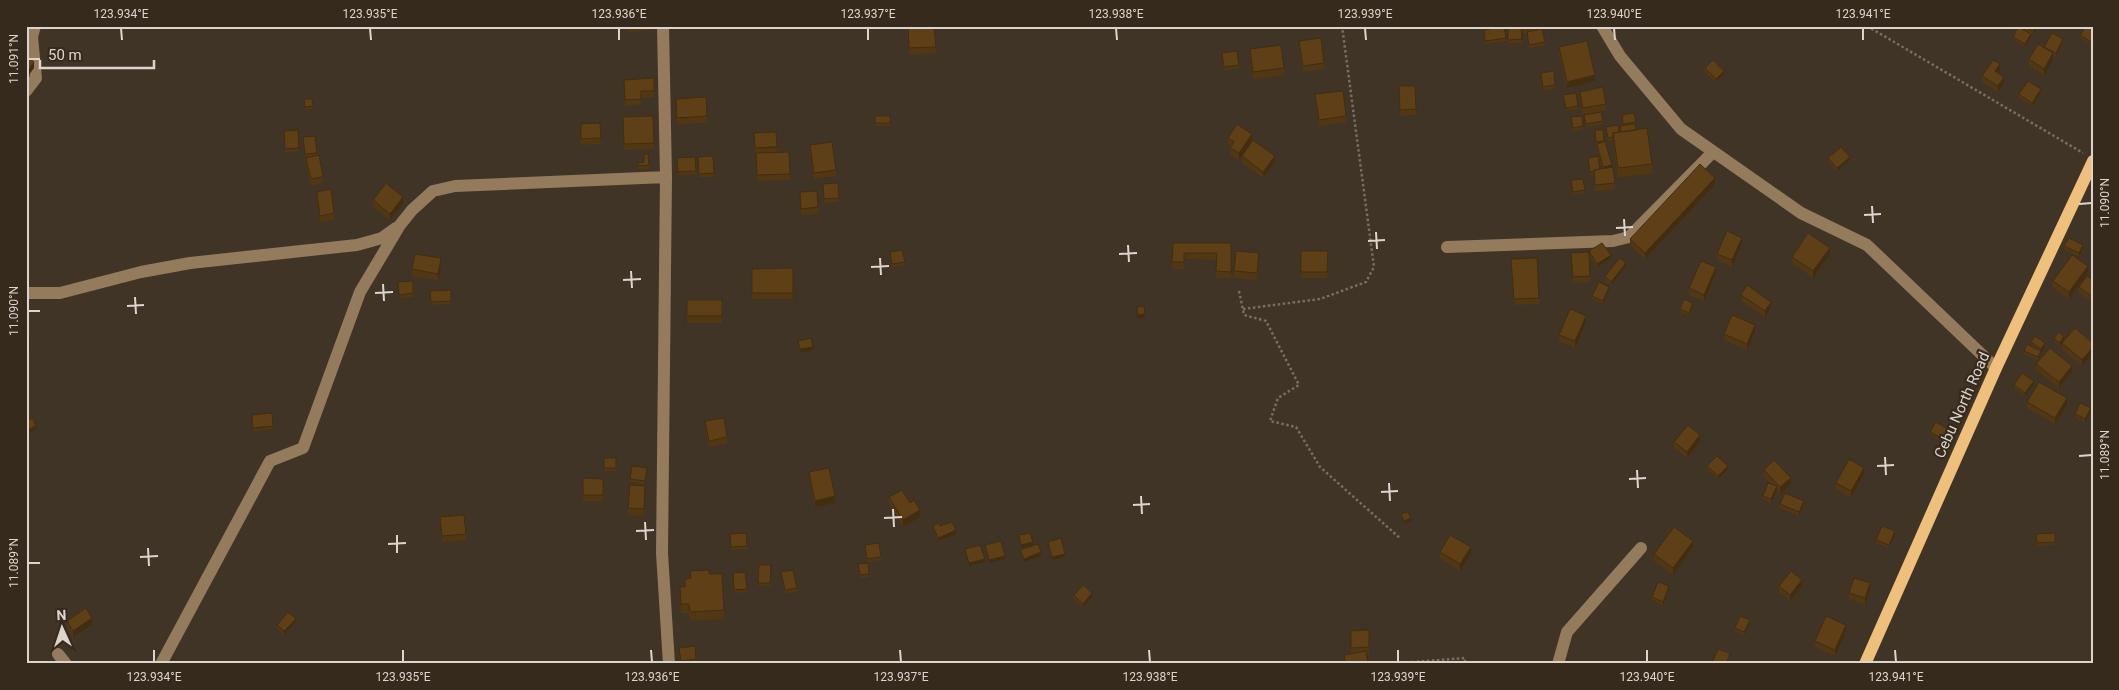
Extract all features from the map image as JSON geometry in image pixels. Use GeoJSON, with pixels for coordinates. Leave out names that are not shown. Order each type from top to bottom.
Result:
{"type":"FeatureCollection","features":[{"type":"Feature","properties":{"kind":"main road","name":"Cebu North Road"},"geometry":{"type":"LineString","coordinates":[[1865,664],[2089,158]]}},
{"type":"Feature","properties":{"kind":"street"},"geometry":{"type":"LineString","coordinates":[[26,92],[36,78],[32,37],[35,26]]}},
{"type":"Feature","properties":{"kind":"street"},"geometry":{"type":"LineString","coordinates":[[663,26],[666,177],[662,553],[669,664]]}},
{"type":"Feature","properties":{"kind":"street"},"geometry":{"type":"LineString","coordinates":[[1602,26],[1620,56],[1681,129],[1801,213],[1867,245],[1996,368]]}},
{"type":"Feature","properties":{"kind":"street"},"geometry":{"type":"LineString","coordinates":[[1446,247],[1613,241],[1629,237],[1713,152]]}},
{"type":"Feature","properties":{"kind":"street"},"geometry":{"type":"LineString","coordinates":[[161,664],[270,461],[303,448],[360,292],[400,225],[427,195],[450,187],[666,177]]}},
{"type":"Feature","properties":{"kind":"street"},"geometry":{"type":"LineString","coordinates":[[26,293],[60,293],[141,272],[184,264],[358,245],[382,238],[400,225]]}},
{"type":"Feature","properties":{"kind":"street"},"geometry":{"type":"LineString","coordinates":[[1558,664],[1567,632],[1641,548]]}},
{"type":"Feature","properties":{"kind":"path"},"geometry":{"type":"LineString","coordinates":[[1243,309],[1320,299],[1366,282],[1374,267],[1342,26]]}},
{"type":"Feature","properties":{"kind":"path"},"geometry":{"type":"LineString","coordinates":[[1867,26],[2089,158]]}},
{"type":"Feature","properties":{"kind":"path"},"geometry":{"type":"LineString","coordinates":[[1239,291],[1244,315],[1266,321],[1299,386],[1278,398],[1270,421],[1296,427],[1320,468],[1401,539]]}},
{"type":"Feature","properties":{"kind":"path"},"geometry":{"type":"LineString","coordinates":[[1387,664],[1465,658],[1466,664]]}},
{"type":"Feature","properties":{"kind":"building"},"geometry":{"type":"Polygon","coordinates":[[[908,26],[934,26],[936,47],[909,48],[908,26]]]}},
{"type":"Feature","properties":{"kind":"building"},"geometry":{"type":"Polygon","coordinates":[[[1504,26],[1506,38],[1485,41],[1484,30],[1504,26]]]}},
{"type":"Feature","properties":{"kind":"building"},"geometry":{"type":"Polygon","coordinates":[[[2024,26],[2036,26],[2033,31],[2024,26]]]}},
{"type":"Feature","properties":{"kind":"building"},"geometry":{"type":"Polygon","coordinates":[[[2086,26],[2093,28],[2093,43],[2080,35],[2086,26]]]}},
{"type":"Feature","properties":{"kind":"building"},"geometry":{"type":"Polygon","coordinates":[[[1521,27],[1522,39],[1508,40],[1508,28],[1521,27]]]}},
{"type":"Feature","properties":{"kind":"building"},"geometry":{"type":"Polygon","coordinates":[[[2018,27],[2031,34],[2025,44],[2013,37],[2018,27]]]}},
{"type":"Feature","properties":{"kind":"building"},"geometry":{"type":"Polygon","coordinates":[[[1542,29],[1545,42],[1529,45],[1527,32],[1542,29]]]}},
{"type":"Feature","properties":{"kind":"building"},"geometry":{"type":"Polygon","coordinates":[[[2052,33],[2063,39],[2056,53],[2044,47],[2052,33]]]}},
{"type":"Feature","properties":{"kind":"building"},"geometry":{"type":"Polygon","coordinates":[[[1321,38],[1324,63],[1303,66],[1299,41],[1321,38]]]}},
{"type":"Feature","properties":{"kind":"building"},"geometry":{"type":"Polygon","coordinates":[[[1587,41],[1595,75],[1567,82],[1559,47],[1587,41]]]}},
{"type":"Feature","properties":{"kind":"building"},"geometry":{"type":"Polygon","coordinates":[[[2038,44],[2053,53],[2044,69],[2029,59],[2038,44]]]}},
{"type":"Feature","properties":{"kind":"building"},"geometry":{"type":"Polygon","coordinates":[[[1281,45],[1284,68],[1253,72],[1250,49],[1281,45]]]}},
{"type":"Feature","properties":{"kind":"building"},"geometry":{"type":"Polygon","coordinates":[[[1237,51],[1239,65],[1224,67],[1222,53],[1237,51]]]}},
{"type":"Feature","properties":{"kind":"building"},"geometry":{"type":"Polygon","coordinates":[[[26,56],[34,62],[26,73],[26,56]]]}},
{"type":"Feature","properties":{"kind":"building"},"geometry":{"type":"Polygon","coordinates":[[[1713,60],[1724,71],[1716,79],[1705,68],[1713,60]]]}},
{"type":"Feature","properties":{"kind":"building"},"geometry":{"type":"Polygon","coordinates":[[[1993,60],[2000,64],[1995,71],[2004,77],[1998,86],[1982,76],[1993,60]]]}},
{"type":"Feature","properties":{"kind":"building"},"geometry":{"type":"Polygon","coordinates":[[[1554,71],[1555,85],[1543,87],[1541,73],[1554,71]]]}},
{"type":"Feature","properties":{"kind":"building"},"geometry":{"type":"Polygon","coordinates":[[[654,78],[654,91],[641,91],[641,99],[625,100],[624,80],[654,78]]]}},
{"type":"Feature","properties":{"kind":"building"},"geometry":{"type":"Polygon","coordinates":[[[2028,81],[2041,89],[2032,103],[2019,94],[2028,81]]]}},
{"type":"Feature","properties":{"kind":"building"},"geometry":{"type":"Polygon","coordinates":[[[1399,86],[1415,86],[1416,109],[1400,110],[1399,86]]]}},
{"type":"Feature","properties":{"kind":"building"},"geometry":{"type":"Polygon","coordinates":[[[1603,87],[1606,104],[1583,108],[1580,92],[1603,87]]]}},
{"type":"Feature","properties":{"kind":"building"},"geometry":{"type":"Polygon","coordinates":[[[1343,91],[1346,116],[1319,120],[1315,94],[1343,91]]]}},
{"type":"Feature","properties":{"kind":"building"},"geometry":{"type":"Polygon","coordinates":[[[1576,93],[1578,106],[1566,108],[1563,95],[1576,93]]]}},
{"type":"Feature","properties":{"kind":"building"},"geometry":{"type":"Polygon","coordinates":[[[706,97],[707,116],[677,118],[676,99],[706,97]]]}},
{"type":"Feature","properties":{"kind":"building"},"geometry":{"type":"Polygon","coordinates":[[[304,99],[312,99],[313,106],[305,107],[304,99]]]}},
{"type":"Feature","properties":{"kind":"building"},"geometry":{"type":"Polygon","coordinates":[[[1601,112],[1603,121],[1586,124],[1584,115],[1601,112]]]}},
{"type":"Feature","properties":{"kind":"building"},"geometry":{"type":"Polygon","coordinates":[[[1634,113],[1636,122],[1623,124],[1622,115],[1634,113]]]}},
{"type":"Feature","properties":{"kind":"building"},"geometry":{"type":"Polygon","coordinates":[[[653,116],[654,143],[624,144],[623,117],[653,116]]]}},
{"type":"Feature","properties":{"kind":"building"},"geometry":{"type":"Polygon","coordinates":[[[875,116],[890,116],[890,123],[875,123],[875,116]]]}},
{"type":"Feature","properties":{"kind":"building"},"geometry":{"type":"Polygon","coordinates":[[[1582,116],[1583,126],[1573,128],[1571,117],[1582,116]]]}},
{"type":"Feature","properties":{"kind":"building"},"geometry":{"type":"Polygon","coordinates":[[[600,123],[601,138],[581,139],[581,124],[600,123]]]}},
{"type":"Feature","properties":{"kind":"building"},"geometry":{"type":"Polygon","coordinates":[[[1237,124],[1252,134],[1239,153],[1230,148],[1234,142],[1228,138],[1237,124]]]}},
{"type":"Feature","properties":{"kind":"building"},"geometry":{"type":"Polygon","coordinates":[[[1635,124],[1636,130],[1621,132],[1620,126],[1635,124]]]}},
{"type":"Feature","properties":{"kind":"building"},"geometry":{"type":"Polygon","coordinates":[[[1618,125],[1619,132],[1613,133],[1613,137],[1608,138],[1606,127],[1618,125]]]}},
{"type":"Feature","properties":{"kind":"building"},"geometry":{"type":"Polygon","coordinates":[[[1647,128],[1652,164],[1618,168],[1613,133],[1647,128]]]}},
{"type":"Feature","properties":{"kind":"building"},"geometry":{"type":"Polygon","coordinates":[[[298,130],[299,148],[285,149],[284,131],[298,130]]]}},
{"type":"Feature","properties":{"kind":"building"},"geometry":{"type":"Polygon","coordinates":[[[1595,130],[1603,130],[1604,141],[1596,142],[1595,130]]]}},
{"type":"Feature","properties":{"kind":"building"},"geometry":{"type":"Polygon","coordinates":[[[776,132],[777,147],[755,148],[754,133],[776,132]]]}},
{"type":"Feature","properties":{"kind":"building"},"geometry":{"type":"Polygon","coordinates":[[[315,136],[317,153],[305,154],[303,137],[315,136]]]}},
{"type":"Feature","properties":{"kind":"building"},"geometry":{"type":"Polygon","coordinates":[[[1253,140],[1275,156],[1263,172],[1242,156],[1253,140]]]}},
{"type":"Feature","properties":{"kind":"building"},"geometry":{"type":"Polygon","coordinates":[[[1605,141],[1612,165],[1603,167],[1597,144],[1605,141]]]}},
{"type":"Feature","properties":{"kind":"building"},"geometry":{"type":"Polygon","coordinates":[[[832,142],[836,170],[814,173],[810,145],[832,142]]]}},
{"type":"Feature","properties":{"kind":"building"},"geometry":{"type":"Polygon","coordinates":[[[1841,147],[1850,157],[1837,168],[1828,158],[1841,147]]]}},
{"type":"Feature","properties":{"kind":"building"},"geometry":{"type":"Polygon","coordinates":[[[789,152],[790,174],[757,175],[756,153],[789,152]]]}},
{"type":"Feature","properties":{"kind":"building"},"geometry":{"type":"Polygon","coordinates":[[[644,154],[648,154],[649,165],[638,166],[638,163],[644,162],[644,154]]]}},
{"type":"Feature","properties":{"kind":"building"},"geometry":{"type":"Polygon","coordinates":[[[319,155],[323,177],[311,179],[306,158],[319,155]]]}},
{"type":"Feature","properties":{"kind":"building"},"geometry":{"type":"Polygon","coordinates":[[[713,156],[714,173],[699,174],[698,157],[713,156]]]}},
{"type":"Feature","properties":{"kind":"building"},"geometry":{"type":"Polygon","coordinates":[[[1598,156],[1600,169],[1590,172],[1588,158],[1598,156]]]}},
{"type":"Feature","properties":{"kind":"building"},"geometry":{"type":"Polygon","coordinates":[[[695,157],[696,171],[678,172],[677,158],[695,157]]]}},
{"type":"Feature","properties":{"kind":"building"},"geometry":{"type":"Polygon","coordinates":[[[1700,164],[1715,178],[1645,253],[1630,239],[1700,164]]]}},
{"type":"Feature","properties":{"kind":"building"},"geometry":{"type":"Polygon","coordinates":[[[1613,167],[1615,183],[1595,185],[1594,170],[1613,167]]]}},
{"type":"Feature","properties":{"kind":"building"},"geometry":{"type":"Polygon","coordinates":[[[1583,179],[1585,190],[1573,192],[1571,180],[1583,179]]]}},
{"type":"Feature","properties":{"kind":"building"},"geometry":{"type":"Polygon","coordinates":[[[386,183],[403,197],[390,214],[373,200],[386,183]]]}},
{"type":"Feature","properties":{"kind":"building"},"geometry":{"type":"Polygon","coordinates":[[[838,183],[839,198],[824,199],[823,184],[838,183]]]}},
{"type":"Feature","properties":{"kind":"building"},"geometry":{"type":"Polygon","coordinates":[[[331,189],[334,213],[320,216],[317,192],[331,189]]]}},
{"type":"Feature","properties":{"kind":"building"},"geometry":{"type":"Polygon","coordinates":[[[817,191],[818,207],[801,209],[800,192],[817,191]]]}},
{"type":"Feature","properties":{"kind":"building"},"geometry":{"type":"Polygon","coordinates":[[[1727,231],[1742,238],[1732,260],[1717,254],[1727,231]]]}},
{"type":"Feature","properties":{"kind":"building"},"geometry":{"type":"Polygon","coordinates":[[[1808,233],[1830,248],[1813,271],[1792,257],[1808,233]]]}},
{"type":"Feature","properties":{"kind":"building"},"geometry":{"type":"Polygon","coordinates":[[[2069,238],[2083,245],[2079,253],[2064,246],[2069,238]]]}},
{"type":"Feature","properties":{"kind":"building"},"geometry":{"type":"Polygon","coordinates":[[[1173,243],[1231,243],[1231,272],[1216,271],[1217,253],[1184,253],[1184,262],[1172,262],[1173,243]]]}},
{"type":"Feature","properties":{"kind":"building"},"geometry":{"type":"Polygon","coordinates":[[[1602,243],[1611,255],[1597,264],[1589,251],[1602,243]]]}},
{"type":"Feature","properties":{"kind":"building"},"geometry":{"type":"Polygon","coordinates":[[[902,250],[905,262],[892,264],[890,252],[902,250]]]}},
{"type":"Feature","properties":{"kind":"building"},"geometry":{"type":"Polygon","coordinates":[[[1236,251],[1259,253],[1257,273],[1234,271],[1236,251]]]}},
{"type":"Feature","properties":{"kind":"building"},"geometry":{"type":"Polygon","coordinates":[[[1301,251],[1328,251],[1327,272],[1301,272],[1301,251]]]}},
{"type":"Feature","properties":{"kind":"building"},"geometry":{"type":"Polygon","coordinates":[[[1589,252],[1590,276],[1573,277],[1571,253],[1589,252]]]}},
{"type":"Feature","properties":{"kind":"building"},"geometry":{"type":"Polygon","coordinates":[[[415,254],[441,258],[438,274],[412,269],[415,254]]]}},
{"type":"Feature","properties":{"kind":"building"},"geometry":{"type":"Polygon","coordinates":[[[2072,255],[2088,266],[2069,292],[2053,281],[2072,255]]]}},
{"type":"Feature","properties":{"kind":"building"},"geometry":{"type":"Polygon","coordinates":[[[1537,258],[1539,298],[1514,299],[1511,259],[1537,258]]]}},
{"type":"Feature","properties":{"kind":"building"},"geometry":{"type":"Polygon","coordinates":[[[1620,258],[1626,263],[1611,282],[1605,276],[1620,258]]]}},
{"type":"Feature","properties":{"kind":"building"},"geometry":{"type":"Polygon","coordinates":[[[1701,261],[1716,267],[1704,295],[1689,288],[1701,261]]]}},
{"type":"Feature","properties":{"kind":"building"},"geometry":{"type":"Polygon","coordinates":[[[793,268],[793,293],[752,293],[752,269],[793,268]]]}},
{"type":"Feature","properties":{"kind":"building"},"geometry":{"type":"Polygon","coordinates":[[[2087,276],[2093,280],[2093,297],[2079,287],[2087,276]]]}},
{"type":"Feature","properties":{"kind":"building"},"geometry":{"type":"Polygon","coordinates":[[[413,281],[413,293],[399,295],[398,282],[413,281]]]}},
{"type":"Feature","properties":{"kind":"building"},"geometry":{"type":"Polygon","coordinates":[[[1599,282],[1609,287],[1603,301],[1592,296],[1599,282]]]}},
{"type":"Feature","properties":{"kind":"building"},"geometry":{"type":"Polygon","coordinates":[[[1747,285],[1771,302],[1765,311],[1741,295],[1747,285]]]}},
{"type":"Feature","properties":{"kind":"building"},"geometry":{"type":"Polygon","coordinates":[[[451,290],[451,301],[431,302],[430,291],[451,290]]]}},
{"type":"Feature","properties":{"kind":"building"},"geometry":{"type":"Polygon","coordinates":[[[1684,299],[1693,303],[1689,313],[1680,309],[1684,299]]]}},
{"type":"Feature","properties":{"kind":"building"},"geometry":{"type":"Polygon","coordinates":[[[687,300],[722,300],[722,316],[687,316],[687,300]]]}},
{"type":"Feature","properties":{"kind":"building"},"geometry":{"type":"Polygon","coordinates":[[[1144,306],[1145,314],[1138,315],[1137,307],[1144,306]]]}},
{"type":"Feature","properties":{"kind":"building"},"geometry":{"type":"Polygon","coordinates":[[[1570,309],[1586,316],[1575,341],[1559,335],[1570,309]]]}},
{"type":"Feature","properties":{"kind":"building"},"geometry":{"type":"Polygon","coordinates":[[[1732,315],[1755,325],[1747,344],[1724,334],[1732,315]]]}},
{"type":"Feature","properties":{"kind":"building"},"geometry":{"type":"Polygon","coordinates":[[[2075,328],[2093,343],[2093,347],[2082,360],[2062,343],[2075,328]]]}},
{"type":"Feature","properties":{"kind":"building"},"geometry":{"type":"Polygon","coordinates":[[[2058,332],[2064,336],[2060,343],[2054,339],[2058,332]]]}},
{"type":"Feature","properties":{"kind":"building"},"geometry":{"type":"Polygon","coordinates":[[[2035,336],[2045,343],[2041,349],[2031,342],[2035,336]]]}},
{"type":"Feature","properties":{"kind":"building"},"geometry":{"type":"Polygon","coordinates":[[[811,338],[813,347],[800,349],[798,341],[811,338]]]}},
{"type":"Feature","properties":{"kind":"building"},"geometry":{"type":"Polygon","coordinates":[[[29,341],[30,352],[26,353],[26,342],[29,341]]]}},
{"type":"Feature","properties":{"kind":"building"},"geometry":{"type":"Polygon","coordinates":[[[2027,344],[2041,351],[2038,357],[2024,351],[2027,344]]]}},
{"type":"Feature","properties":{"kind":"building"},"geometry":{"type":"Polygon","coordinates":[[[2050,348],[2072,366],[2059,382],[2036,364],[2050,348]]]}},
{"type":"Feature","properties":{"kind":"building"},"geometry":{"type":"Polygon","coordinates":[[[2022,373],[2034,381],[2025,393],[2014,385],[2022,373]]]}},
{"type":"Feature","properties":{"kind":"building"},"geometry":{"type":"Polygon","coordinates":[[[2039,382],[2067,398],[2055,418],[2027,402],[2039,382]]]}},
{"type":"Feature","properties":{"kind":"building"},"geometry":{"type":"Polygon","coordinates":[[[2080,403],[2091,408],[2085,419],[2075,414],[2080,403]]]}},
{"type":"Feature","properties":{"kind":"building"},"geometry":{"type":"Polygon","coordinates":[[[272,413],[273,426],[253,428],[252,415],[272,413]]]}},
{"type":"Feature","properties":{"kind":"building"},"geometry":{"type":"Polygon","coordinates":[[[33,418],[36,426],[26,431],[26,421],[33,418]]]}},
{"type":"Feature","properties":{"kind":"building"},"geometry":{"type":"Polygon","coordinates":[[[724,418],[727,437],[709,441],[705,421],[724,418]]]}},
{"type":"Feature","properties":{"kind":"building"},"geometry":{"type":"Polygon","coordinates":[[[1936,422],[1950,430],[1944,440],[1930,432],[1936,422]]]}},
{"type":"Feature","properties":{"kind":"building"},"geometry":{"type":"Polygon","coordinates":[[[1688,425],[1700,435],[1687,452],[1674,442],[1688,425]]]}},
{"type":"Feature","properties":{"kind":"building"},"geometry":{"type":"Polygon","coordinates":[[[1717,456],[1728,466],[1718,476],[1707,466],[1717,456]]]}},
{"type":"Feature","properties":{"kind":"building"},"geometry":{"type":"Polygon","coordinates":[[[604,458],[616,458],[616,468],[604,468],[604,458]]]}},
{"type":"Feature","properties":{"kind":"building"},"geometry":{"type":"Polygon","coordinates":[[[1849,459],[1864,468],[1851,491],[1836,483],[1849,459]]]}},
{"type":"Feature","properties":{"kind":"building"},"geometry":{"type":"Polygon","coordinates":[[[1774,460],[1791,478],[1780,487],[1764,470],[1774,460]]]}},
{"type":"Feature","properties":{"kind":"building"},"geometry":{"type":"Polygon","coordinates":[[[632,466],[647,468],[645,481],[630,479],[632,466]]]}},
{"type":"Feature","properties":{"kind":"building"},"geometry":{"type":"Polygon","coordinates":[[[829,468],[835,496],[815,501],[809,472],[829,468]]]}},
{"type":"Feature","properties":{"kind":"building"},"geometry":{"type":"Polygon","coordinates":[[[583,478],[603,479],[603,495],[583,495],[583,478]]]}},
{"type":"Feature","properties":{"kind":"building"},"geometry":{"type":"Polygon","coordinates":[[[1768,483],[1777,486],[1771,499],[1763,496],[1768,483]]]}},
{"type":"Feature","properties":{"kind":"building"},"geometry":{"type":"Polygon","coordinates":[[[630,485],[645,486],[644,509],[628,508],[630,485]]]}},
{"type":"Feature","properties":{"kind":"building"},"geometry":{"type":"Polygon","coordinates":[[[902,490],[910,503],[914,500],[920,510],[903,520],[889,497],[902,490]]]}},
{"type":"Feature","properties":{"kind":"building"},"geometry":{"type":"Polygon","coordinates":[[[1785,493],[1804,501],[1799,512],[1780,504],[1785,493]]]}},
{"type":"Feature","properties":{"kind":"building"},"geometry":{"type":"Polygon","coordinates":[[[1408,512],[1411,518],[1404,521],[1401,514],[1408,512]]]}},
{"type":"Feature","properties":{"kind":"building"},"geometry":{"type":"Polygon","coordinates":[[[464,515],[466,534],[442,536],[440,517],[464,515]]]}},
{"type":"Feature","properties":{"kind":"building"},"geometry":{"type":"Polygon","coordinates":[[[952,522],[956,530],[938,538],[933,526],[939,523],[940,526],[952,522]]]}},
{"type":"Feature","properties":{"kind":"building"},"geometry":{"type":"Polygon","coordinates":[[[1882,526],[1895,531],[1889,545],[1876,540],[1882,526]]]}},
{"type":"Feature","properties":{"kind":"building"},"geometry":{"type":"Polygon","coordinates":[[[1674,527],[1693,541],[1673,568],[1654,554],[1674,527]]]}},
{"type":"Feature","properties":{"kind":"building"},"geometry":{"type":"Polygon","coordinates":[[[746,533],[747,546],[731,547],[730,534],[746,533]]]}},
{"type":"Feature","properties":{"kind":"building"},"geometry":{"type":"Polygon","coordinates":[[[1030,533],[1033,542],[1021,545],[1019,535],[1030,533]]]}},
{"type":"Feature","properties":{"kind":"building"},"geometry":{"type":"Polygon","coordinates":[[[2055,533],[2055,542],[2037,543],[2036,534],[2055,533]]]}},
{"type":"Feature","properties":{"kind":"building"},"geometry":{"type":"Polygon","coordinates":[[[1450,535],[1471,547],[1460,564],[1440,552],[1450,535]]]}},
{"type":"Feature","properties":{"kind":"building"},"geometry":{"type":"Polygon","coordinates":[[[1061,538],[1065,554],[1052,557],[1048,542],[1061,538]]]}},
{"type":"Feature","properties":{"kind":"building"},"geometry":{"type":"Polygon","coordinates":[[[1001,541],[1005,556],[989,560],[985,545],[1001,541]]]}},
{"type":"Feature","properties":{"kind":"building"},"geometry":{"type":"Polygon","coordinates":[[[879,543],[881,557],[867,559],[865,545],[879,543]]]}},
{"type":"Feature","properties":{"kind":"building"},"geometry":{"type":"Polygon","coordinates":[[[1038,544],[1041,552],[1024,559],[1020,550],[1038,544]]]}},
{"type":"Feature","properties":{"kind":"building"},"geometry":{"type":"Polygon","coordinates":[[[980,545],[985,559],[969,563],[965,549],[980,545]]]}},
{"type":"Feature","properties":{"kind":"building"},"geometry":{"type":"Polygon","coordinates":[[[868,563],[869,574],[860,575],[858,564],[868,563]]]}},
{"type":"Feature","properties":{"kind":"building"},"geometry":{"type":"Polygon","coordinates":[[[759,565],[771,565],[770,583],[758,583],[759,565]]]}},
{"type":"Feature","properties":{"kind":"building"},"geometry":{"type":"Polygon","coordinates":[[[709,570],[709,574],[722,574],[724,610],[690,612],[689,604],[681,604],[680,587],[685,587],[685,579],[691,578],[690,571],[709,570]]]}},
{"type":"Feature","properties":{"kind":"building"},"geometry":{"type":"Polygon","coordinates":[[[793,570],[797,588],[785,590],[781,572],[793,570]]]}},
{"type":"Feature","properties":{"kind":"building"},"geometry":{"type":"Polygon","coordinates":[[[1791,571],[1802,580],[1790,595],[1779,586],[1791,571]]]}},
{"type":"Feature","properties":{"kind":"building"},"geometry":{"type":"Polygon","coordinates":[[[745,572],[747,589],[734,590],[733,573],[745,572]]]}},
{"type":"Feature","properties":{"kind":"building"},"geometry":{"type":"Polygon","coordinates":[[[1854,578],[1870,583],[1865,598],[1849,593],[1854,578]]]}},
{"type":"Feature","properties":{"kind":"building"},"geometry":{"type":"Polygon","coordinates":[[[1658,582],[1669,586],[1663,602],[1652,597],[1658,582]]]}},
{"type":"Feature","properties":{"kind":"building"},"geometry":{"type":"Polygon","coordinates":[[[1083,585],[1092,593],[1083,604],[1074,595],[1083,585]]]}},
{"type":"Feature","properties":{"kind":"building"},"geometry":{"type":"Polygon","coordinates":[[[86,608],[92,618],[73,631],[67,621],[86,608]]]}},
{"type":"Feature","properties":{"kind":"building"},"geometry":{"type":"Polygon","coordinates":[[[288,612],[296,619],[284,631],[277,625],[288,612]]]}},
{"type":"Feature","properties":{"kind":"building"},"geometry":{"type":"Polygon","coordinates":[[[1740,616],[1750,620],[1744,632],[1735,628],[1740,616]]]}},
{"type":"Feature","properties":{"kind":"building"},"geometry":{"type":"Polygon","coordinates":[[[1826,616],[1846,625],[1835,650],[1815,641],[1826,616]]]}},
{"type":"Feature","properties":{"kind":"building"},"geometry":{"type":"Polygon","coordinates":[[[1369,630],[1369,647],[1351,648],[1351,631],[1369,630]]]}},
{"type":"Feature","properties":{"kind":"building"},"geometry":{"type":"Polygon","coordinates":[[[695,646],[696,659],[681,661],[679,648],[695,646]]]}},
{"type":"Feature","properties":{"kind":"building"},"geometry":{"type":"Polygon","coordinates":[[[1718,649],[1730,653],[1726,664],[1712,663],[1718,649]]]}},
{"type":"Feature","properties":{"kind":"building"},"geometry":{"type":"Polygon","coordinates":[[[1366,651],[1368,664],[1346,664],[1344,655],[1366,651]]]}}]}
